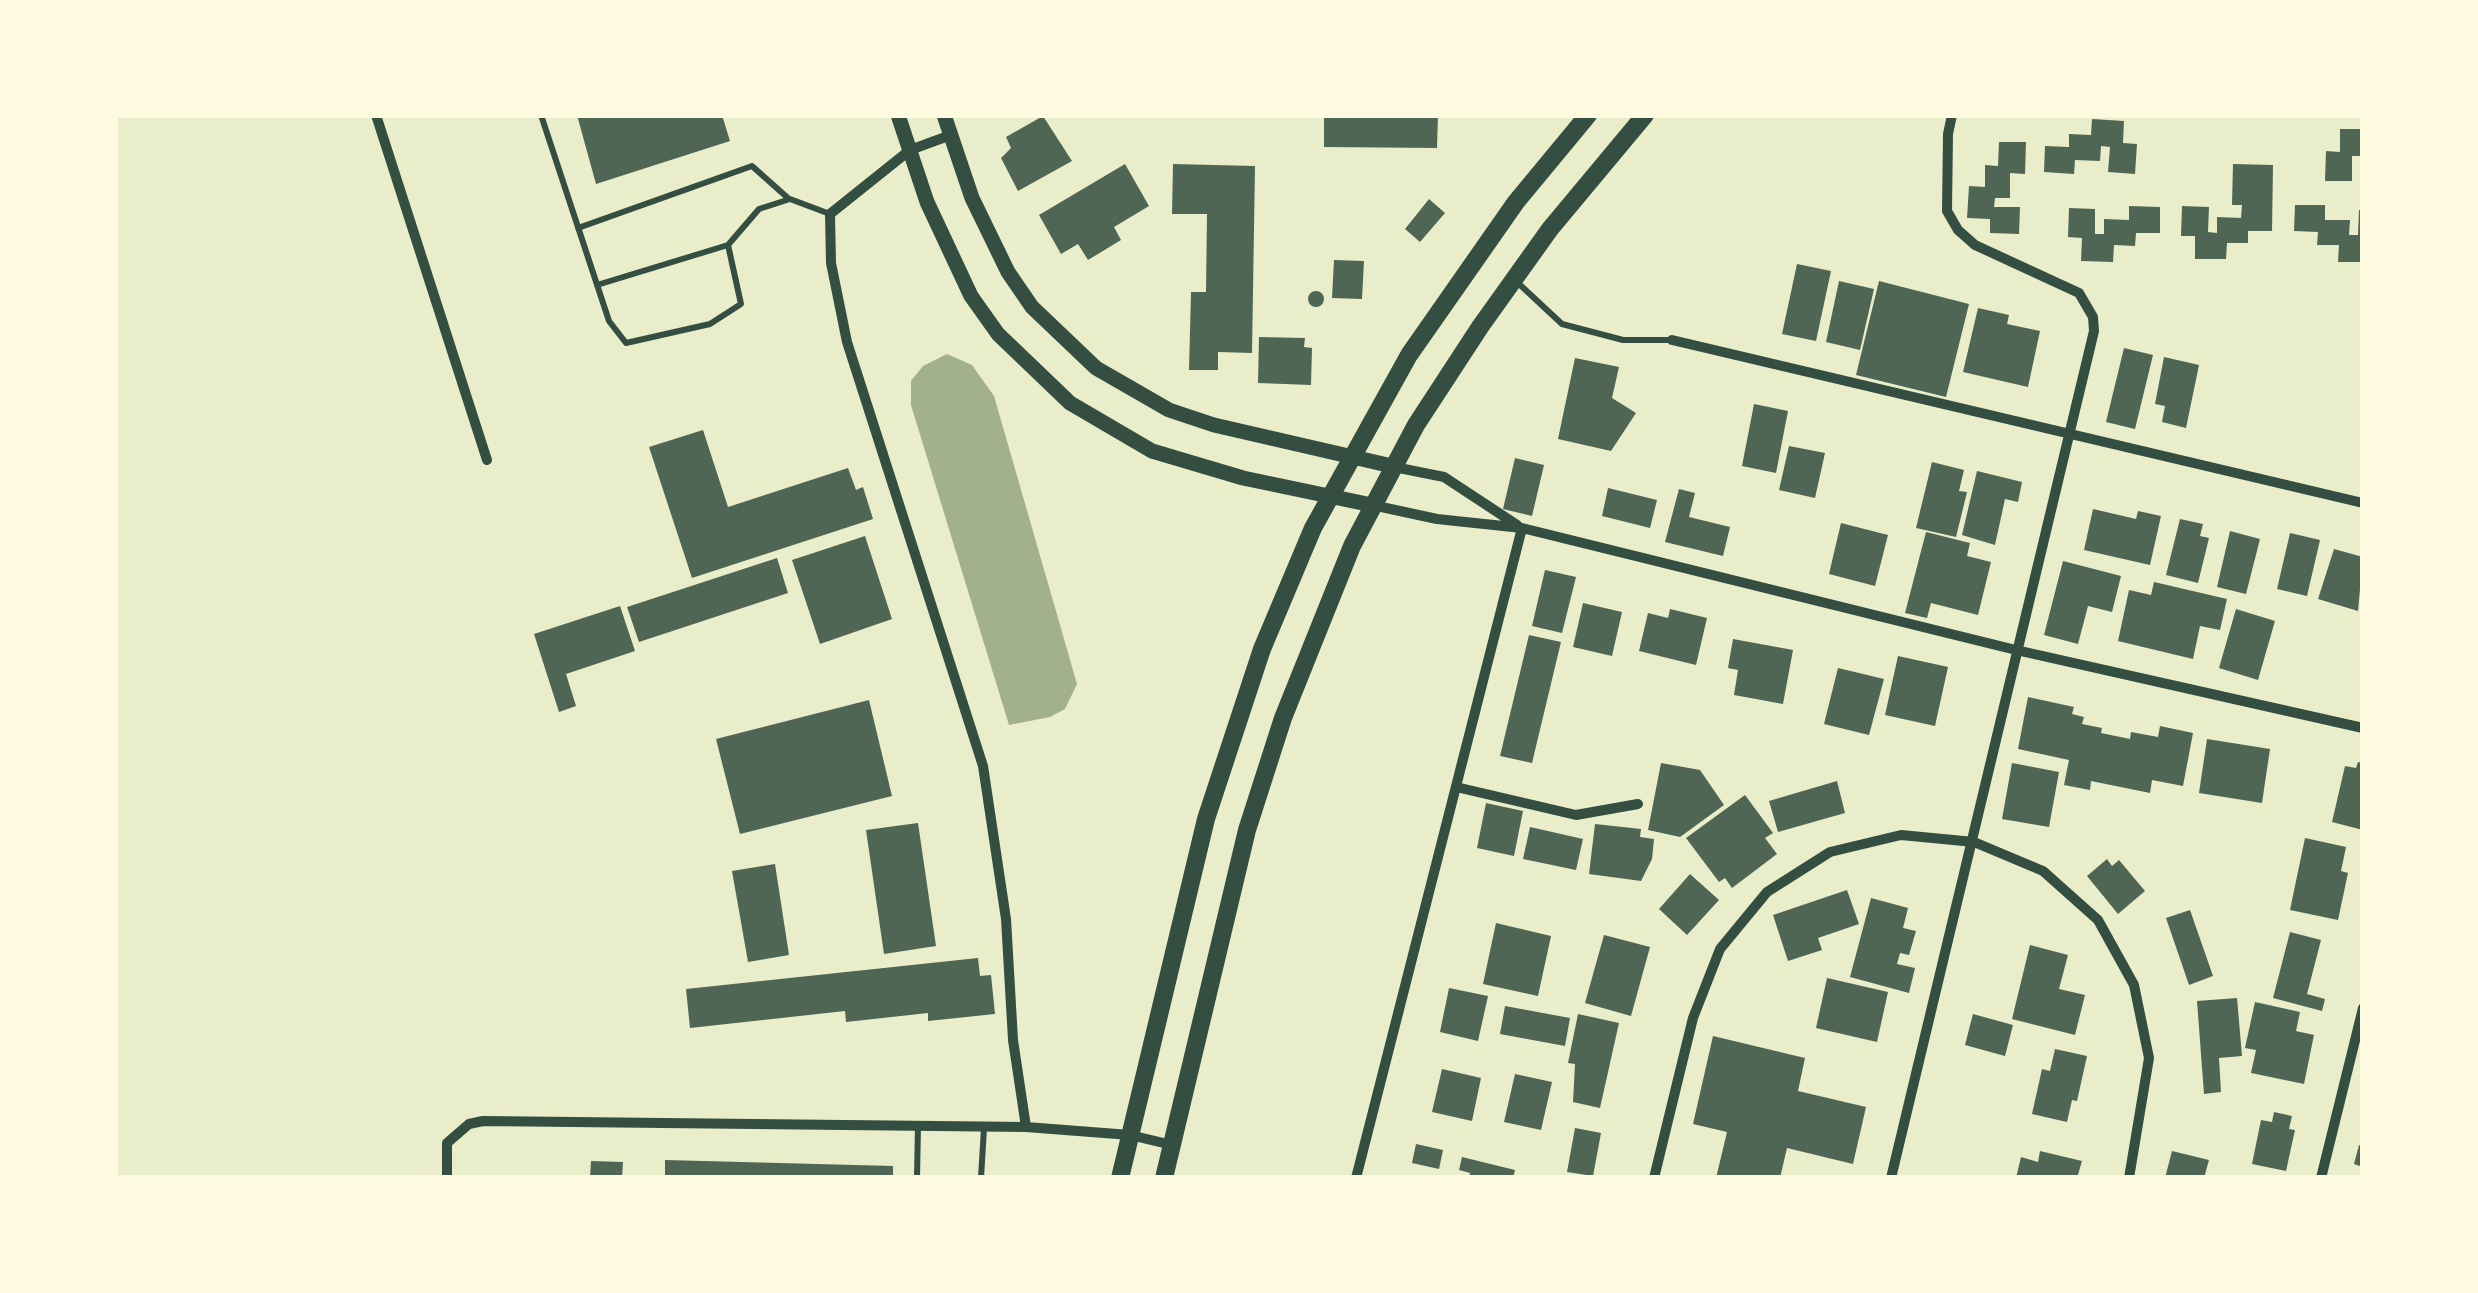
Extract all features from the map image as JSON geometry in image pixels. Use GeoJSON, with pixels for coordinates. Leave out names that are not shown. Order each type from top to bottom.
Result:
{"type":"FeatureCollection","features":[{"type":"Feature","properties":{"kind":"main road"},"geometry":{"type":"LineString","coordinates":[[898,115],[949,256],[971,296],[1009,346],[1070,403],[1152,451],[1372,505]]}},
{"type":"Feature","properties":{"kind":"main road"},"geometry":{"type":"LineString","coordinates":[[944,115],[972,198],[1008,272],[1052,328],[1096,368],[1169,410],[1392,466]]}},
{"type":"Feature","properties":{"kind":"main road"},"geometry":{"type":"LineString","coordinates":[[1120,1178],[1190,879],[1224,758],[1262,649],[1328,496],[1462,276],[1588,115]]}},
{"type":"Feature","properties":{"kind":"main road"},"geometry":{"type":"LineString","coordinates":[[1164,1178],[1265,771],[1326,605],[1392,466],[1513,278],[1644,115]]}},
{"type":"Feature","properties":{"kind":"street"},"geometry":{"type":"LineString","coordinates":[[376,115],[487,460]]}},
{"type":"Feature","properties":{"kind":"street"},"geometry":{"type":"LineString","coordinates":[[1891,1178],[1974,842],[2093,317],[2079,293],[1975,245],[1958,230],[1946,211],[1952,115]]}},
{"type":"Feature","properties":{"kind":"street"},"geometry":{"type":"LineString","coordinates":[[951,134],[910,150],[830,214],[832,263],[847,342],[983,766],[1006,919],[1013,1040],[1026,1127]]}},
{"type":"Feature","properties":{"kind":"street"},"geometry":{"type":"LineString","coordinates":[[1672,340],[2363,503]]}},
{"type":"Feature","properties":{"kind":"street"},"geometry":{"type":"LineString","coordinates":[[1392,466],[1444,478],[1522,528]]}},
{"type":"Feature","properties":{"kind":"street"},"geometry":{"type":"LineString","coordinates":[[1372,505],[1437,519],[1522,528],[2016,650],[2363,728]]}},
{"type":"Feature","properties":{"kind":"street"},"geometry":{"type":"LineString","coordinates":[[1356,1178],[1522,528]]}},
{"type":"Feature","properties":{"kind":"street"},"geometry":{"type":"LineString","coordinates":[[1456,787],[1576,815],[1638,804]]}},
{"type":"Feature","properties":{"kind":"street"},"geometry":{"type":"LineString","coordinates":[[1654,1178],[1692,1018],[1720,949],[1767,892],[1830,852],[1901,835],[1974,842],[2043,871],[2098,920],[2134,985],[2149,1058],[2129,1178]]}},
{"type":"Feature","properties":{"kind":"street"},"geometry":{"type":"LineString","coordinates":[[2320,1178],[2363,1008]]}},
{"type":"Feature","properties":{"kind":"street"},"geometry":{"type":"LineString","coordinates":[[447,1178],[447,1143],[457,1132],[484,1121],[1026,1127],[1130,1135],[1172,1145]]}},
{"type":"Feature","properties":{"kind":"lane"},"geometry":{"type":"LineString","coordinates":[[541,115],[609,321],[626,343],[710,324],[741,304],[728,246]]}},
{"type":"Feature","properties":{"kind":"lane"},"geometry":{"type":"LineString","coordinates":[[578,228],[752,166],[790,199],[830,214]]}},
{"type":"Feature","properties":{"kind":"lane"},"geometry":{"type":"LineString","coordinates":[[597,285],[728,246],[759,209],[790,199]]}},
{"type":"Feature","properties":{"kind":"lane"},"geometry":{"type":"LineString","coordinates":[[1513,278],[1562,324],[1623,340],[1672,340]]}},
{"type":"Feature","properties":{"kind":"lane"},"geometry":{"type":"LineString","coordinates":[[917,1178],[918,1126]]}},
{"type":"Feature","properties":{"kind":"lane"},"geometry":{"type":"LineString","coordinates":[[981,1178],[984,1126]]}},
{"type":"Feature","properties":{"kind":"shaded area"},"geometry":{"type":"Polygon","coordinates":[[[947,354],[972,365],[994,396],[1077,684],[1065,709],[1050,717],[1009,725],[911,405],[911,381],[923,366],[947,354]]]}},
{"type":"Feature","properties":{"kind":"building"},"geometry":{"type":"Polygon","coordinates":[[[577,115],[722,115],[730,141],[596,184],[577,115]]]}},
{"type":"Feature","properties":{"kind":"building"},"geometry":{"type":"Polygon","coordinates":[[[1324,115],[1438,115],[1437,148],[1324,147],[1324,115]]]}},
{"type":"Feature","properties":{"kind":"building"},"geometry":{"type":"Polygon","coordinates":[[[1043,116],[1072,161],[1018,191],[1001,158],[1011,148],[1006,137],[1043,116]]]}},
{"type":"Feature","properties":{"kind":"building"},"geometry":{"type":"Polygon","coordinates":[[[2092,119],[2124,121],[2123,143],[2137,144],[2135,174],[2108,172],[2110,147],[2101,146],[2100,161],[2075,160],[2074,174],[2044,172],[2045,146],[2069,147],[2069,134],[2091,135],[2092,119]]]}},
{"type":"Feature","properties":{"kind":"building"},"geometry":{"type":"Polygon","coordinates":[[[2340,129],[2363,129],[2363,156],[2352,156],[2352,181],[2325,181],[2326,151],[2340,152],[2340,129]]]}},
{"type":"Feature","properties":{"kind":"building"},"geometry":{"type":"Polygon","coordinates":[[[1999,142],[2026,142],[2025,174],[2010,173],[2010,198],[1995,198],[1994,207],[2020,207],[2019,234],[1990,233],[1990,219],[1967,218],[1969,186],[1985,187],[1985,165],[1998,166],[1999,142]]]}},
{"type":"Feature","properties":{"kind":"building"},"geometry":{"type":"Polygon","coordinates":[[[1125,164],[1149,206],[1114,227],[1121,240],[1088,260],[1078,244],[1061,254],[1039,215],[1125,164]]]}},
{"type":"Feature","properties":{"kind":"building"},"geometry":{"type":"Polygon","coordinates":[[[1173,164],[1255,166],[1252,353],[1218,352],[1218,370],[1189,370],[1191,292],[1206,292],[1207,214],[1172,214],[1173,164]]]}},
{"type":"Feature","properties":{"kind":"building"},"geometry":{"type":"Polygon","coordinates":[[[2233,164],[2273,165],[2272,231],[2248,231],[2248,243],[2227,243],[2226,259],[2195,259],[2195,236],[2181,236],[2182,206],[2209,207],[2208,232],[2217,233],[2217,217],[2241,218],[2242,205],[2232,205],[2233,164]]]}},
{"type":"Feature","properties":{"kind":"building"},"geometry":{"type":"Polygon","coordinates":[[[1429,199],[1445,213],[1420,242],[1405,229],[1429,199]]]}},
{"type":"Feature","properties":{"kind":"building"},"geometry":{"type":"Polygon","coordinates":[[[2295,205],[2325,205],[2325,220],[2350,220],[2349,235],[2358,235],[2359,210],[2363,210],[2363,262],[2338,262],[2339,245],[2317,245],[2318,232],[2294,231],[2295,205]]]}},
{"type":"Feature","properties":{"kind":"building"},"geometry":{"type":"Polygon","coordinates":[[[2129,206],[2160,207],[2160,233],[2136,233],[2135,246],[2114,245],[2113,262],[2081,261],[2082,238],[2068,237],[2069,208],[2095,209],[2095,234],[2104,234],[2104,219],[2129,220],[2129,206]]]}},
{"type":"Feature","properties":{"kind":"building"},"geometry":{"type":"Polygon","coordinates":[[[1334,260],[1364,261],[1362,299],[1332,298],[1334,260]]]}},
{"type":"Feature","properties":{"kind":"building"},"geometry":{"type":"Polygon","coordinates":[[[1797,264],[1831,271],[1816,341],[1782,334],[1797,264]]]}},
{"type":"Feature","properties":{"kind":"building"},"geometry":{"type":"Polygon","coordinates":[[[1839,281],[1874,289],[1860,350],[1826,342],[1839,281]]]}},
{"type":"Feature","properties":{"kind":"building"},"geometry":{"type":"Polygon","coordinates":[[[1879,281],[1969,304],[1946,397],[1856,375],[1879,281]]]}},
{"type":"Feature","properties":{"kind":"building"},"geometry":{"type":"Polygon","coordinates":[[[1316,291],[1324,299],[1316,307],[1308,299],[1316,291]]]}},
{"type":"Feature","properties":{"kind":"building"},"geometry":{"type":"Polygon","coordinates":[[[1978,308],[2009,315],[2007,324],[2040,331],[2028,387],[1963,372],[1978,308]]]}},
{"type":"Feature","properties":{"kind":"building"},"geometry":{"type":"Polygon","coordinates":[[[1259,337],[1305,338],[1304,347],[1312,348],[1311,385],[1258,383],[1259,337]]]}},
{"type":"Feature","properties":{"kind":"building"},"geometry":{"type":"Polygon","coordinates":[[[2124,348],[2153,355],[2135,429],[2106,422],[2124,348]]]}},
{"type":"Feature","properties":{"kind":"building"},"geometry":{"type":"Polygon","coordinates":[[[2164,357],[2199,365],[2186,428],[2162,422],[2165,406],[2155,404],[2164,357]]]}},
{"type":"Feature","properties":{"kind":"building"},"geometry":{"type":"Polygon","coordinates":[[[1575,358],[1619,367],[1612,398],[1636,413],[1611,451],[1558,439],[1575,358]]]}},
{"type":"Feature","properties":{"kind":"building"},"geometry":{"type":"Polygon","coordinates":[[[1754,404],[1788,411],[1776,473],[1742,466],[1754,404]]]}},
{"type":"Feature","properties":{"kind":"building"},"geometry":{"type":"Polygon","coordinates":[[[703,430],[728,507],[848,468],[856,490],[863,487],[873,519],[692,578],[649,447],[703,430]]]}},
{"type":"Feature","properties":{"kind":"building"},"geometry":{"type":"Polygon","coordinates":[[[1789,446],[1825,453],[1815,498],[1779,490],[1789,446]]]}},
{"type":"Feature","properties":{"kind":"building"},"geometry":{"type":"Polygon","coordinates":[[[1515,458],[1544,465],[1532,516],[1503,509],[1515,458]]]}},
{"type":"Feature","properties":{"kind":"building"},"geometry":{"type":"Polygon","coordinates":[[[1932,462],[1964,470],[1959,491],[1967,492],[1956,537],[1916,528],[1932,462]]]}},
{"type":"Feature","properties":{"kind":"building"},"geometry":{"type":"Polygon","coordinates":[[[1977,471],[2022,482],[2018,502],[2005,499],[1995,545],[1962,535],[1977,471]]]}},
{"type":"Feature","properties":{"kind":"building"},"geometry":{"type":"Polygon","coordinates":[[[1608,488],[1657,500],[1650,528],[1602,516],[1608,488]]]}},
{"type":"Feature","properties":{"kind":"building"},"geometry":{"type":"Polygon","coordinates":[[[1679,489],[1695,493],[1689,517],[1730,527],[1723,556],[1665,542],[1679,489]]]}},
{"type":"Feature","properties":{"kind":"building"},"geometry":{"type":"Polygon","coordinates":[[[2093,509],[2136,519],[2138,511],[2161,516],[2150,565],[2084,550],[2093,509]]]}},
{"type":"Feature","properties":{"kind":"building"},"geometry":{"type":"Polygon","coordinates":[[[2180,519],[2203,524],[2200,536],[2209,538],[2198,583],[2166,575],[2180,519]]]}},
{"type":"Feature","properties":{"kind":"building"},"geometry":{"type":"Polygon","coordinates":[[[1841,523],[1888,535],[1875,586],[1829,574],[1841,523]]]}},
{"type":"Feature","properties":{"kind":"building"},"geometry":{"type":"Polygon","coordinates":[[[2230,531],[2260,539],[2246,594],[2217,587],[2230,531]]]}},
{"type":"Feature","properties":{"kind":"building"},"geometry":{"type":"Polygon","coordinates":[[[1926,532],[1970,543],[1967,556],[1991,562],[1978,615],[1931,603],[1927,618],[1905,613],[1926,532]]]}},
{"type":"Feature","properties":{"kind":"building"},"geometry":{"type":"Polygon","coordinates":[[[2290,533],[2320,540],[2307,596],[2277,589],[2290,533]]]}},
{"type":"Feature","properties":{"kind":"building"},"geometry":{"type":"Polygon","coordinates":[[[865,536],[892,619],[820,644],[792,560],[865,536]]]}},
{"type":"Feature","properties":{"kind":"building"},"geometry":{"type":"Polygon","coordinates":[[[2334,549],[2363,557],[2358,611],[2318,599],[2334,549]]]}},
{"type":"Feature","properties":{"kind":"building"},"geometry":{"type":"Polygon","coordinates":[[[777,558],[788,593],[639,642],[627,607],[777,558]]]}},
{"type":"Feature","properties":{"kind":"building"},"geometry":{"type":"Polygon","coordinates":[[[2063,561],[2121,576],[2112,612],[2088,606],[2078,644],[2044,635],[2063,561]]]}},
{"type":"Feature","properties":{"kind":"building"},"geometry":{"type":"Polygon","coordinates":[[[1545,570],[1576,577],[1562,633],[1532,626],[1545,570]]]}},
{"type":"Feature","properties":{"kind":"building"},"geometry":{"type":"Polygon","coordinates":[[[2154,582],[2227,599],[2220,630],[2200,626],[2193,659],[2118,641],[2129,590],[2151,595],[2154,582]]]}},
{"type":"Feature","properties":{"kind":"building"},"geometry":{"type":"Polygon","coordinates":[[[1583,603],[1622,612],[1612,656],[1573,647],[1583,603]]]}},
{"type":"Feature","properties":{"kind":"building"},"geometry":{"type":"Polygon","coordinates":[[[620,606],[635,651],[566,674],[576,706],[559,712],[534,634],[620,606]]]}},
{"type":"Feature","properties":{"kind":"building"},"geometry":{"type":"Polygon","coordinates":[[[1670,609],[1707,618],[1696,665],[1639,651],[1648,613],[1668,618],[1670,609]]]}},
{"type":"Feature","properties":{"kind":"building"},"geometry":{"type":"Polygon","coordinates":[[[2236,609],[2275,621],[2258,680],[2219,668],[2236,609]]]}},
{"type":"Feature","properties":{"kind":"building"},"geometry":{"type":"Polygon","coordinates":[[[1529,635],[1561,642],[1532,763],[1500,756],[1529,635]]]}},
{"type":"Feature","properties":{"kind":"building"},"geometry":{"type":"Polygon","coordinates":[[[1733,639],[1793,650],[1783,704],[1734,695],[1738,670],[1728,668],[1733,639]]]}},
{"type":"Feature","properties":{"kind":"building"},"geometry":{"type":"Polygon","coordinates":[[[1898,656],[1948,667],[1935,726],[1885,715],[1898,656]]]}},
{"type":"Feature","properties":{"kind":"building"},"geometry":{"type":"Polygon","coordinates":[[[1838,668],[1884,679],[1869,735],[1824,724],[1838,668]]]}},
{"type":"Feature","properties":{"kind":"building"},"geometry":{"type":"Polygon","coordinates":[[[2028,697],[2074,707],[2072,714],[2084,717],[2082,724],[2102,728],[2101,733],[2130,739],[2131,732],[2158,737],[2160,726],[2193,733],[2183,786],[2152,780],[2150,793],[2091,781],[2090,790],[2064,785],[2069,760],[2018,749],[2028,697]]]}},
{"type":"Feature","properties":{"kind":"building"},"geometry":{"type":"Polygon","coordinates":[[[869,700],[892,796],[740,834],[716,739],[869,700]]]}},
{"type":"Feature","properties":{"kind":"building"},"geometry":{"type":"Polygon","coordinates":[[[2207,739],[2270,749],[2262,803],[2199,793],[2207,739]]]}},
{"type":"Feature","properties":{"kind":"building"},"geometry":{"type":"Polygon","coordinates":[[[2358,762],[2363,763],[2363,830],[2332,822],[2345,766],[2356,768],[2358,762]]]}},
{"type":"Feature","properties":{"kind":"building"},"geometry":{"type":"Polygon","coordinates":[[[1661,763],[1700,770],[1724,805],[1680,837],[1648,830],[1661,763]]]}},
{"type":"Feature","properties":{"kind":"building"},"geometry":{"type":"Polygon","coordinates":[[[2012,763],[2059,772],[2049,827],[2002,819],[2012,763]]]}},
{"type":"Feature","properties":{"kind":"building"},"geometry":{"type":"Polygon","coordinates":[[[1837,781],[1845,813],[1778,832],[1769,801],[1837,781]]]}},
{"type":"Feature","properties":{"kind":"building"},"geometry":{"type":"Polygon","coordinates":[[[1745,795],[1773,833],[1765,838],[1777,854],[1732,888],[1725,878],[1719,882],[1686,838],[1745,795]]]}},
{"type":"Feature","properties":{"kind":"building"},"geometry":{"type":"Polygon","coordinates":[[[1486,803],[1523,811],[1514,856],[1477,848],[1486,803]]]}},
{"type":"Feature","properties":{"kind":"building"},"geometry":{"type":"Polygon","coordinates":[[[918,823],[936,946],[884,954],[866,830],[918,823]]]}},
{"type":"Feature","properties":{"kind":"building"},"geometry":{"type":"Polygon","coordinates":[[[1595,824],[1641,829],[1640,837],[1654,839],[1652,859],[1641,881],[1589,874],[1595,824]]]}},
{"type":"Feature","properties":{"kind":"building"},"geometry":{"type":"Polygon","coordinates":[[[1530,827],[1583,839],[1576,870],[1523,859],[1530,827]]]}},
{"type":"Feature","properties":{"kind":"building"},"geometry":{"type":"Polygon","coordinates":[[[2305,838],[2346,847],[2341,871],[2348,873],[2338,920],[2290,910],[2305,838]]]}},
{"type":"Feature","properties":{"kind":"building"},"geometry":{"type":"Polygon","coordinates":[[[2107,859],[2112,866],[2119,860],[2145,891],[2118,914],[2087,876],[2107,859]]]}},
{"type":"Feature","properties":{"kind":"building"},"geometry":{"type":"Polygon","coordinates":[[[775,864],[789,955],[748,962],[732,871],[775,864]]]}},
{"type":"Feature","properties":{"kind":"building"},"geometry":{"type":"Polygon","coordinates":[[[1690,874],[1719,900],[1687,935],[1659,909],[1690,874]]]}},
{"type":"Feature","properties":{"kind":"building"},"geometry":{"type":"Polygon","coordinates":[[[1847,890],[1859,924],[1818,938],[1822,950],[1788,961],[1773,915],[1847,890]]]}},
{"type":"Feature","properties":{"kind":"building"},"geometry":{"type":"Polygon","coordinates":[[[1871,898],[1908,908],[1903,928],[1916,931],[1909,955],[1900,953],[1897,964],[1915,968],[1909,993],[1850,977],[1871,898]]]}},
{"type":"Feature","properties":{"kind":"building"},"geometry":{"type":"Polygon","coordinates":[[[2190,910],[2213,976],[2189,985],[2166,918],[2190,910]]]}},
{"type":"Feature","properties":{"kind":"building"},"geometry":{"type":"Polygon","coordinates":[[[1496,923],[1551,936],[1538,996],[1483,984],[1496,923]]]}},
{"type":"Feature","properties":{"kind":"building"},"geometry":{"type":"Polygon","coordinates":[[[2290,932],[2321,940],[2307,994],[2325,999],[2322,1011],[2273,998],[2290,932]]]}},
{"type":"Feature","properties":{"kind":"building"},"geometry":{"type":"Polygon","coordinates":[[[1604,935],[1650,947],[1631,1016],[1585,1003],[1604,935]]]}},
{"type":"Feature","properties":{"kind":"building"},"geometry":{"type":"Polygon","coordinates":[[[2030,945],[2068,955],[2059,989],[2085,995],[2075,1035],[2012,1019],[2030,945]]]}},
{"type":"Feature","properties":{"kind":"building"},"geometry":{"type":"Polygon","coordinates":[[[978,958],[980,976],[991,975],[995,1014],[928,1021],[928,1013],[846,1022],[845,1011],[690,1028],[686,989],[978,958]]]}},
{"type":"Feature","properties":{"kind":"building"},"geometry":{"type":"Polygon","coordinates":[[[1827,978],[1888,992],[1877,1042],[1816,1028],[1827,978]]]}},
{"type":"Feature","properties":{"kind":"building"},"geometry":{"type":"Polygon","coordinates":[[[1449,988],[1488,996],[1478,1041],[1440,1032],[1449,988]]]}},
{"type":"Feature","properties":{"kind":"building"},"geometry":{"type":"Polygon","coordinates":[[[2237,998],[2242,1056],[2219,1058],[2221,1092],[2204,1094],[2197,1001],[2237,998]]]}},
{"type":"Feature","properties":{"kind":"building"},"geometry":{"type":"Polygon","coordinates":[[[2255,1002],[2300,1012],[2296,1031],[2314,1035],[2304,1084],[2251,1073],[2256,1050],[2245,1048],[2255,1002]]]}},
{"type":"Feature","properties":{"kind":"building"},"geometry":{"type":"Polygon","coordinates":[[[1505,1006],[1570,1018],[1565,1046],[1500,1034],[1505,1006]]]}},
{"type":"Feature","properties":{"kind":"building"},"geometry":{"type":"Polygon","coordinates":[[[1578,1014],[1619,1023],[1600,1108],[1573,1102],[1575,1064],[1568,1063],[1578,1014]]]}},
{"type":"Feature","properties":{"kind":"building"},"geometry":{"type":"Polygon","coordinates":[[[1973,1014],[2013,1025],[2005,1056],[1965,1045],[1973,1014]]]}},
{"type":"Feature","properties":{"kind":"building"},"geometry":{"type":"Polygon","coordinates":[[[1713,1036],[1805,1058],[1798,1091],[1866,1107],[1853,1164],[1787,1148],[1780,1178],[1716,1178],[1727,1132],[1693,1124],[1713,1036]]]}},
{"type":"Feature","properties":{"kind":"building"},"geometry":{"type":"Polygon","coordinates":[[[2055,1049],[2087,1056],[2077,1101],[2072,1100],[2067,1122],[2032,1114],[2042,1069],[2050,1071],[2055,1049]]]}},
{"type":"Feature","properties":{"kind":"building"},"geometry":{"type":"Polygon","coordinates":[[[1442,1069],[1481,1078],[1472,1121],[1432,1112],[1442,1069]]]}},
{"type":"Feature","properties":{"kind":"building"},"geometry":{"type":"Polygon","coordinates":[[[1515,1074],[1552,1082],[1541,1130],[1504,1122],[1515,1074]]]}},
{"type":"Feature","properties":{"kind":"building"},"geometry":{"type":"Polygon","coordinates":[[[2274,1112],[2292,1116],[2289,1129],[2295,1130],[2286,1171],[2252,1164],[2261,1120],[2272,1122],[2274,1112]]]}},
{"type":"Feature","properties":{"kind":"building"},"geometry":{"type":"Polygon","coordinates":[[[1575,1128],[1601,1133],[1593,1176],[1567,1172],[1575,1128]]]}},
{"type":"Feature","properties":{"kind":"building"},"geometry":{"type":"Polygon","coordinates":[[[1416,1144],[1443,1150],[1439,1169],[1412,1163],[1416,1144]]]}},
{"type":"Feature","properties":{"kind":"building"},"geometry":{"type":"Polygon","coordinates":[[[2359,1145],[2363,1146],[2363,1167],[2354,1164],[2359,1145]]]}},
{"type":"Feature","properties":{"kind":"building"},"geometry":{"type":"Polygon","coordinates":[[[2040,1151],[2082,1161],[2077,1178],[2016,1178],[2021,1157],[2038,1162],[2040,1151]]]}},
{"type":"Feature","properties":{"kind":"building"},"geometry":{"type":"Polygon","coordinates":[[[2172,1151],[2209,1160],[2204,1178],[2165,1178],[2172,1151]]]}},
{"type":"Feature","properties":{"kind":"building"},"geometry":{"type":"Polygon","coordinates":[[[1462,1157],[1515,1170],[1513,1178],[1469,1178],[1470,1173],[1459,1170],[1462,1157]]]}},
{"type":"Feature","properties":{"kind":"building"},"geometry":{"type":"Polygon","coordinates":[[[665,1160],[893,1166],[893,1178],[665,1178],[665,1160]]]}},
{"type":"Feature","properties":{"kind":"building"},"geometry":{"type":"Polygon","coordinates":[[[591,1161],[623,1162],[622,1178],[590,1178],[591,1161]]]}}]}
